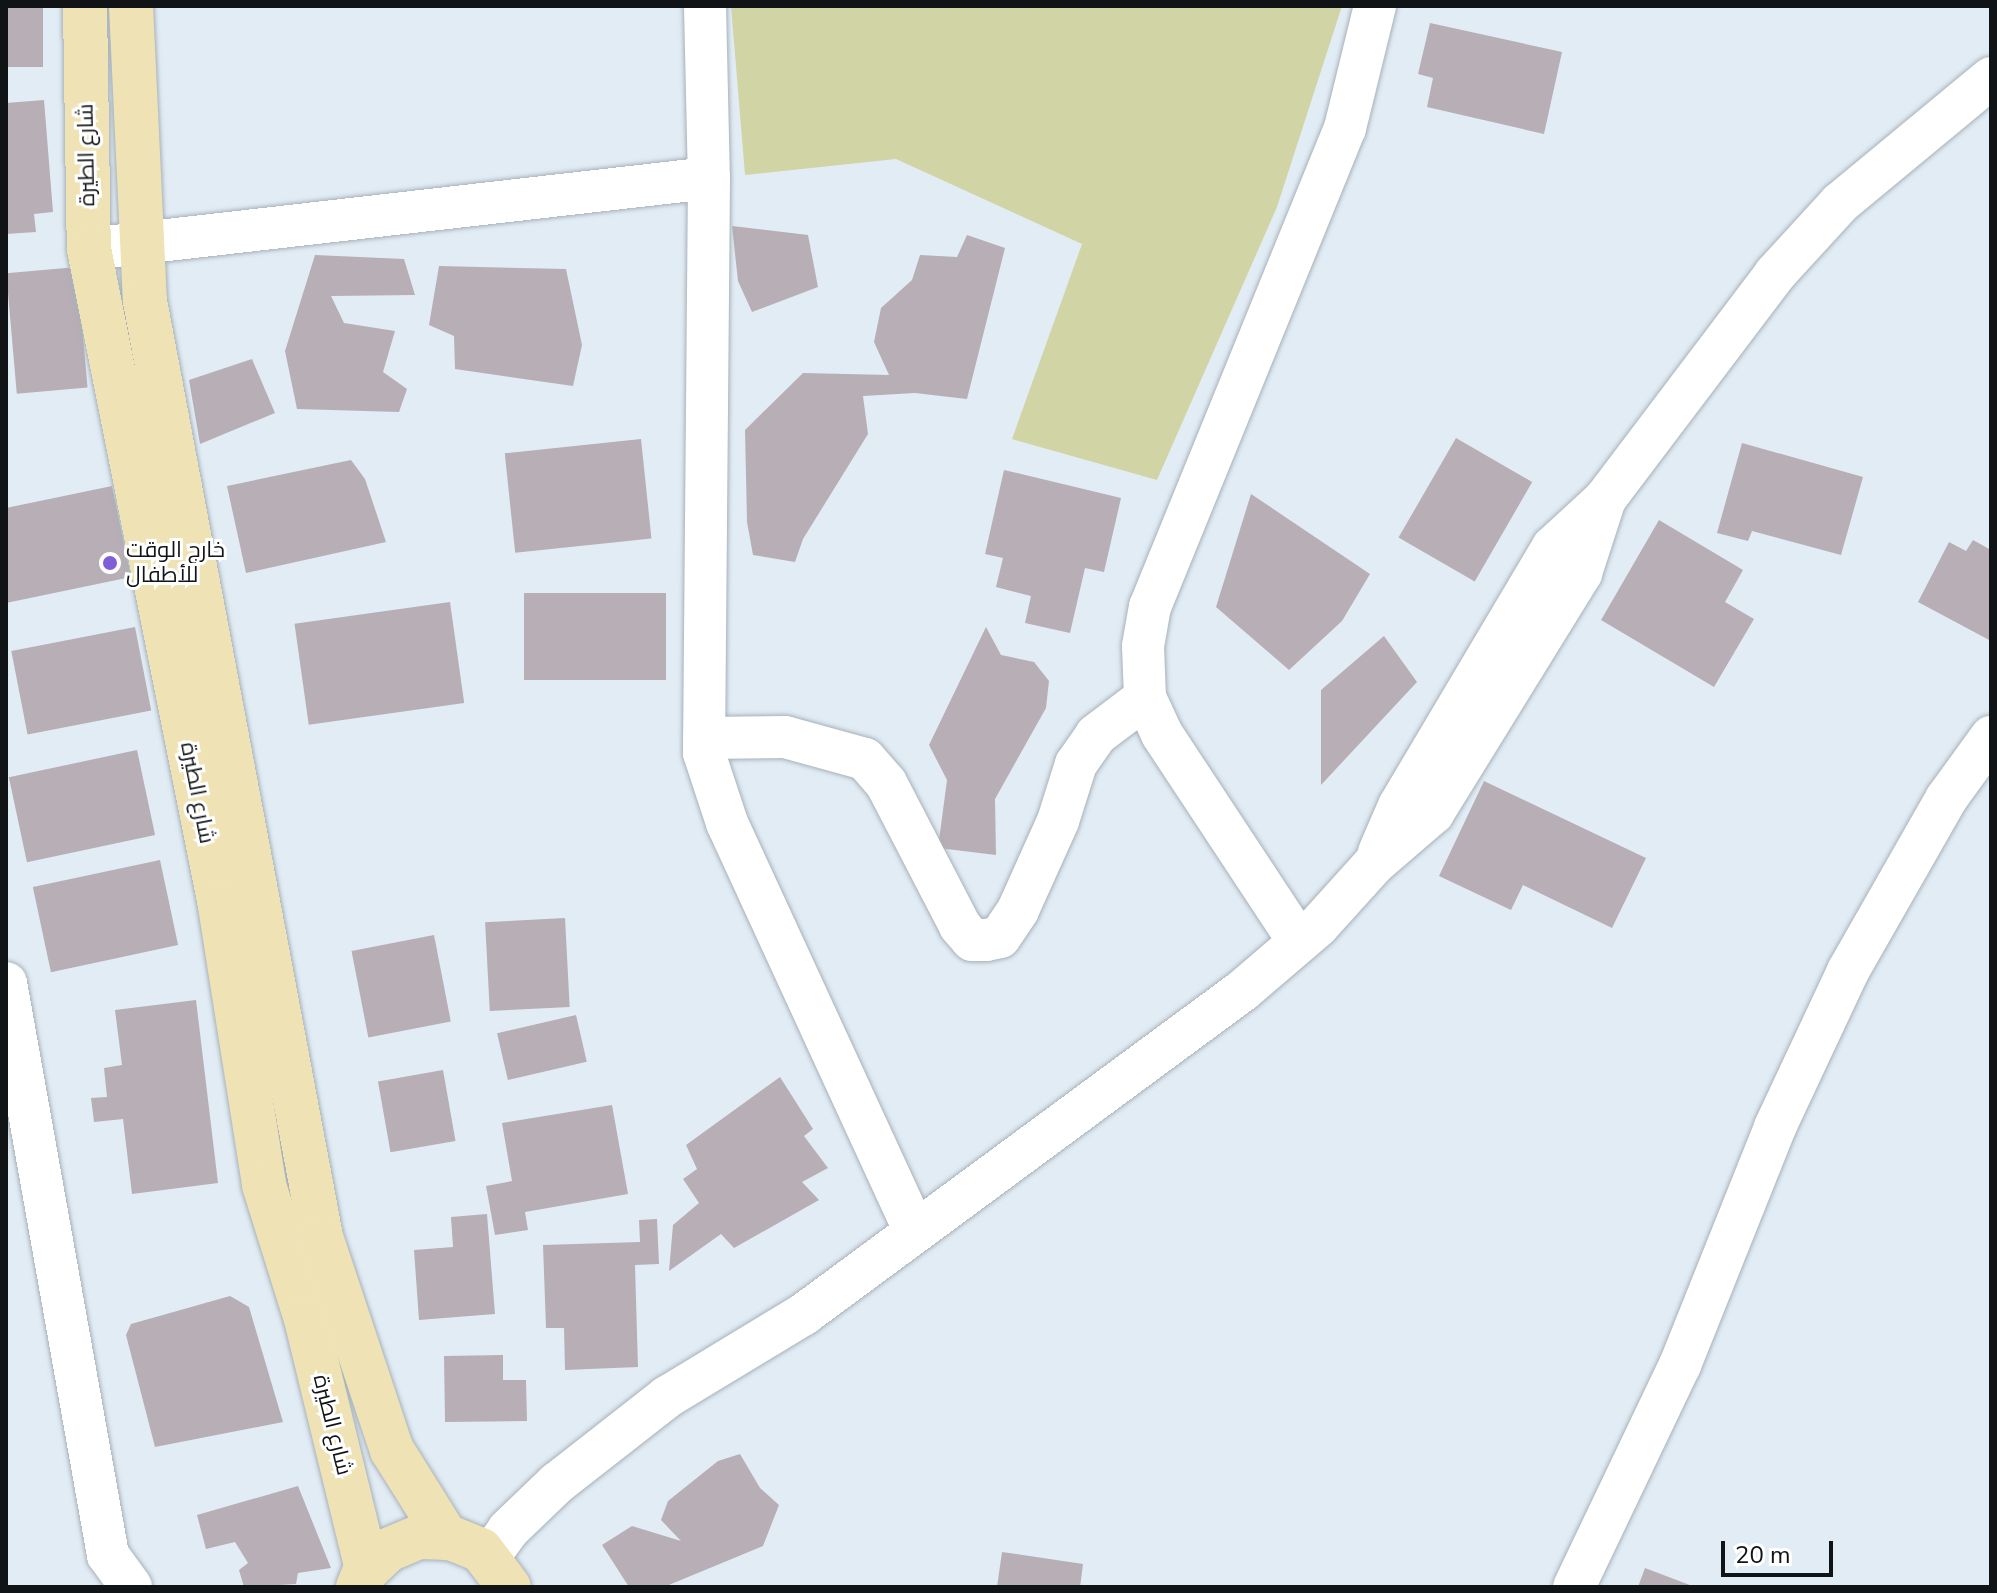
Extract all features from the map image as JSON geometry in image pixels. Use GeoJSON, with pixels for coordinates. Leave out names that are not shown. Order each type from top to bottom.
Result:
{"type":"FeatureCollection","features":[{"type":"Feature","properties":{"kind":"main road","name":"شارع الطيرة"},"geometry":{"type":"LineString","coordinates":[[85,6],[89,249],[217,892],[264,1185],[306,1319],[363,1579]]}},
{"type":"Feature","properties":{"kind":"main road","name":"شارع الطيرة"},"geometry":{"type":"LineString","coordinates":[[131,6],[141,241],[150,333],[321,1237],[392,1450],[447,1538]]}},
{"type":"Feature","properties":{"kind":"main road"},"geometry":{"type":"LineString","coordinates":[[363,1579],[388,1550],[419,1537],[447,1538],[498,1572]]}},
{"type":"Feature","properties":{"kind":"street"},"geometry":{"type":"LineString","coordinates":[[705,6],[709,178],[704,753],[727,823],[915,1231]]}},
{"type":"Feature","properties":{"kind":"street"},"geometry":{"type":"LineString","coordinates":[[1299,942],[1162,734],[1145,698],[1143,646],[1150,607],[1345,128],[1375,6]]}},
{"type":"Feature","properties":{"kind":"street"},"geometry":{"type":"LineString","coordinates":[[498,1572],[508,1530],[557,1483],[667,1397],[804,1314],[1242,991],[1299,942],[1374,864],[1399,806],[1553,547],[1605,499],[1775,274],[1840,203],[1991,78]]}},
{"type":"Feature","properties":{"kind":"street"},"geometry":{"type":"LineString","coordinates":[[89,249],[709,178]]}},
{"type":"Feature","properties":{"kind":"street"},"geometry":{"type":"LineString","coordinates":[[704,738],[785,737],[865,759],[886,783],[960,926],[972,940],[986,940],[1000,937],[1018,910],[1058,821],[1076,764],[1096,735],[1145,698]]}},
{"type":"Feature","properties":{"kind":"street"},"geometry":{"type":"LineString","coordinates":[[1574,1587],[1680,1365],[1775,1127],[1848,971],[1946,799],[1991,737]]}},
{"type":"Feature","properties":{"kind":"street"},"geometry":{"type":"LineString","coordinates":[[6,983],[108,1555],[131,1587]]}},
{"type":"Feature","properties":{"kind":"green space"},"geometry":{"type":"Polygon","coordinates":[[[731,6],[1342,6],[1277,207],[1157,480],[1012,439],[1082,244],[896,159],[745,175],[731,6]]]}},
{"type":"Feature","properties":{"kind":"building"},"geometry":{"type":"Polygon","coordinates":[[[6,6],[43,6],[43,67],[6,67],[6,6]]]}},
{"type":"Feature","properties":{"kind":"building"},"geometry":{"type":"Polygon","coordinates":[[[1430,23],[1562,52],[1544,134],[1427,107],[1433,78],[1418,74],[1430,23]]]}},
{"type":"Feature","properties":{"kind":"building"},"geometry":{"type":"Polygon","coordinates":[[[44,100],[53,212],[34,214],[36,232],[6,234],[6,103],[44,100]]]}},
{"type":"Feature","properties":{"kind":"building"},"geometry":{"type":"Polygon","coordinates":[[[732,226],[808,235],[818,287],[752,312],[738,281],[732,226]]]}},
{"type":"Feature","properties":{"kind":"building"},"geometry":{"type":"Polygon","coordinates":[[[967,235],[1005,248],[967,399],[915,393],[863,396],[868,434],[803,539],[795,562],[753,555],[747,522],[745,430],[803,373],[889,375],[874,342],[881,308],[912,280],[920,255],[957,257],[967,235]]]}},
{"type":"Feature","properties":{"kind":"building"},"geometry":{"type":"Polygon","coordinates":[[[315,255],[404,259],[415,295],[331,296],[344,323],[395,331],[383,372],[407,389],[399,412],[297,409],[285,351],[315,255]]]}},
{"type":"Feature","properties":{"kind":"building"},"geometry":{"type":"Polygon","coordinates":[[[439,266],[566,269],[582,345],[573,386],[455,369],[454,336],[429,325],[439,266]]]}},
{"type":"Feature","properties":{"kind":"building"},"geometry":{"type":"Polygon","coordinates":[[[77,267],[88,388],[17,394],[6,273],[77,267]]]}},
{"type":"Feature","properties":{"kind":"building"},"geometry":{"type":"Polygon","coordinates":[[[252,359],[275,413],[200,444],[189,380],[252,359]]]}},
{"type":"Feature","properties":{"kind":"building"},"geometry":{"type":"Polygon","coordinates":[[[1456,438],[1532,482],[1475,582],[1398,538],[1456,438]]]}},
{"type":"Feature","properties":{"kind":"building"},"geometry":{"type":"Polygon","coordinates":[[[641,439],[651,538],[515,553],[505,453],[641,439]]]}},
{"type":"Feature","properties":{"kind":"building"},"geometry":{"type":"Polygon","coordinates":[[[1742,443],[1863,477],[1841,555],[1752,531],[1748,541],[1717,533],[1742,443]]]}},
{"type":"Feature","properties":{"kind":"building"},"geometry":{"type":"Polygon","coordinates":[[[351,460],[365,479],[386,542],[246,573],[227,486],[351,460]]]}},
{"type":"Feature","properties":{"kind":"building"},"geometry":{"type":"Polygon","coordinates":[[[1004,470],[1121,498],[1104,572],[1085,568],[1070,633],[1025,623],[1031,596],[996,587],[1003,558],[985,554],[1004,470]]]}},
{"type":"Feature","properties":{"kind":"building"},"geometry":{"type":"Polygon","coordinates":[[[112,486],[131,577],[6,603],[6,508],[112,486]]]}},
{"type":"Feature","properties":{"kind":"building"},"geometry":{"type":"Polygon","coordinates":[[[1251,494],[1370,574],[1342,621],[1289,670],[1216,607],[1251,494]]]}},
{"type":"Feature","properties":{"kind":"building"},"geometry":{"type":"Polygon","coordinates":[[[1659,520],[1743,570],[1725,602],[1754,619],[1714,687],[1601,620],[1659,520]]]}},
{"type":"Feature","properties":{"kind":"building"},"geometry":{"type":"Polygon","coordinates":[[[1973,540],[1991,550],[1991,641],[1918,602],[1949,542],[1966,551],[1973,540]]]}},
{"type":"Feature","properties":{"kind":"building"},"geometry":{"type":"Polygon","coordinates":[[[524,593],[666,593],[666,680],[524,680],[524,593]]]}},
{"type":"Feature","properties":{"kind":"building"},"geometry":{"type":"Polygon","coordinates":[[[450,602],[464,703],[309,725],[295,624],[450,602]]]}},
{"type":"Feature","properties":{"kind":"building"},"geometry":{"type":"Polygon","coordinates":[[[135,627],[151,710],[28,734],[11,651],[135,627]]]}},
{"type":"Feature","properties":{"kind":"building"},"geometry":{"type":"Polygon","coordinates":[[[986,627],[1001,655],[1034,662],[1049,681],[1046,708],[995,799],[996,855],[938,848],[947,780],[929,745],[986,627]]]}},
{"type":"Feature","properties":{"kind":"building"},"geometry":{"type":"Polygon","coordinates":[[[1384,636],[1417,682],[1321,785],[1321,690],[1384,636]]]}},
{"type":"Feature","properties":{"kind":"building"},"geometry":{"type":"Polygon","coordinates":[[[137,750],[155,835],[27,862],[9,777],[137,750]]]}},
{"type":"Feature","properties":{"kind":"building"},"geometry":{"type":"Polygon","coordinates":[[[1484,781],[1646,858],[1612,928],[1523,885],[1511,910],[1439,876],[1484,781]]]}},
{"type":"Feature","properties":{"kind":"building"},"geometry":{"type":"Polygon","coordinates":[[[160,860],[178,945],[51,972],[33,887],[160,860]]]}},
{"type":"Feature","properties":{"kind":"building"},"geometry":{"type":"Polygon","coordinates":[[[565,918],[570,1007],[490,1011],[485,922],[565,918]]]}},
{"type":"Feature","properties":{"kind":"building"},"geometry":{"type":"Polygon","coordinates":[[[434,935],[451,1021],[368,1037],[352,951],[434,935]]]}},
{"type":"Feature","properties":{"kind":"building"},"geometry":{"type":"Polygon","coordinates":[[[196,1000],[218,1183],[132,1194],[123,1119],[94,1122],[91,1098],[107,1097],[104,1068],[122,1065],[115,1010],[196,1000]]]}},
{"type":"Feature","properties":{"kind":"building"},"geometry":{"type":"Polygon","coordinates":[[[576,1015],[587,1062],[508,1080],[497,1033],[576,1015]]]}},
{"type":"Feature","properties":{"kind":"building"},"geometry":{"type":"Polygon","coordinates":[[[443,1070],[456,1141],[391,1152],[378,1081],[443,1070]]]}},
{"type":"Feature","properties":{"kind":"building"},"geometry":{"type":"Polygon","coordinates":[[[780,1077],[813,1129],[804,1136],[828,1168],[802,1182],[819,1200],[734,1248],[721,1234],[669,1271],[673,1225],[699,1203],[683,1179],[697,1169],[686,1145],[780,1077]]]}},
{"type":"Feature","properties":{"kind":"building"},"geometry":{"type":"Polygon","coordinates":[[[612,1105],[628,1194],[525,1212],[528,1230],[495,1235],[486,1186],[512,1181],[502,1123],[612,1105]]]}},
{"type":"Feature","properties":{"kind":"building"},"geometry":{"type":"Polygon","coordinates":[[[487,1214],[495,1314],[419,1320],[414,1250],[453,1247],[451,1217],[487,1214]]]}},
{"type":"Feature","properties":{"kind":"building"},"geometry":{"type":"Polygon","coordinates":[[[657,1219],[659,1264],[635,1265],[638,1367],[565,1370],[564,1328],[546,1328],[543,1245],[640,1242],[639,1220],[657,1219]]]}},
{"type":"Feature","properties":{"kind":"building"},"geometry":{"type":"Polygon","coordinates":[[[230,1296],[249,1307],[283,1422],[155,1447],[126,1335],[131,1324],[230,1296]]]}},
{"type":"Feature","properties":{"kind":"building"},"geometry":{"type":"Polygon","coordinates":[[[503,1355],[503,1380],[526,1380],[527,1421],[445,1422],[444,1356],[503,1355]]]}},
{"type":"Feature","properties":{"kind":"building"},"geometry":{"type":"Polygon","coordinates":[[[740,1454],[760,1488],[779,1505],[763,1546],[664,1587],[629,1587],[602,1545],[632,1526],[681,1541],[661,1520],[668,1501],[718,1461],[740,1454]]]}},
{"type":"Feature","properties":{"kind":"building"},"geometry":{"type":"Polygon","coordinates":[[[298,1486],[331,1568],[298,1573],[296,1584],[244,1587],[239,1570],[248,1563],[235,1542],[206,1549],[197,1515],[298,1486]]]}},
{"type":"Feature","properties":{"kind":"building"},"geometry":{"type":"Polygon","coordinates":[[[1002,1552],[1083,1564],[1080,1587],[997,1587],[1002,1552]]]}},
{"type":"Feature","properties":{"kind":"building"},"geometry":{"type":"Polygon","coordinates":[[[1645,1568],[1695,1587],[1638,1587],[1645,1568]]]}},
{"type":"Feature","properties":{"kind":"place","name":"خارج الوقت للأطفال"},"geometry":{"type":"Point","coordinates":[110,563]}}]}
